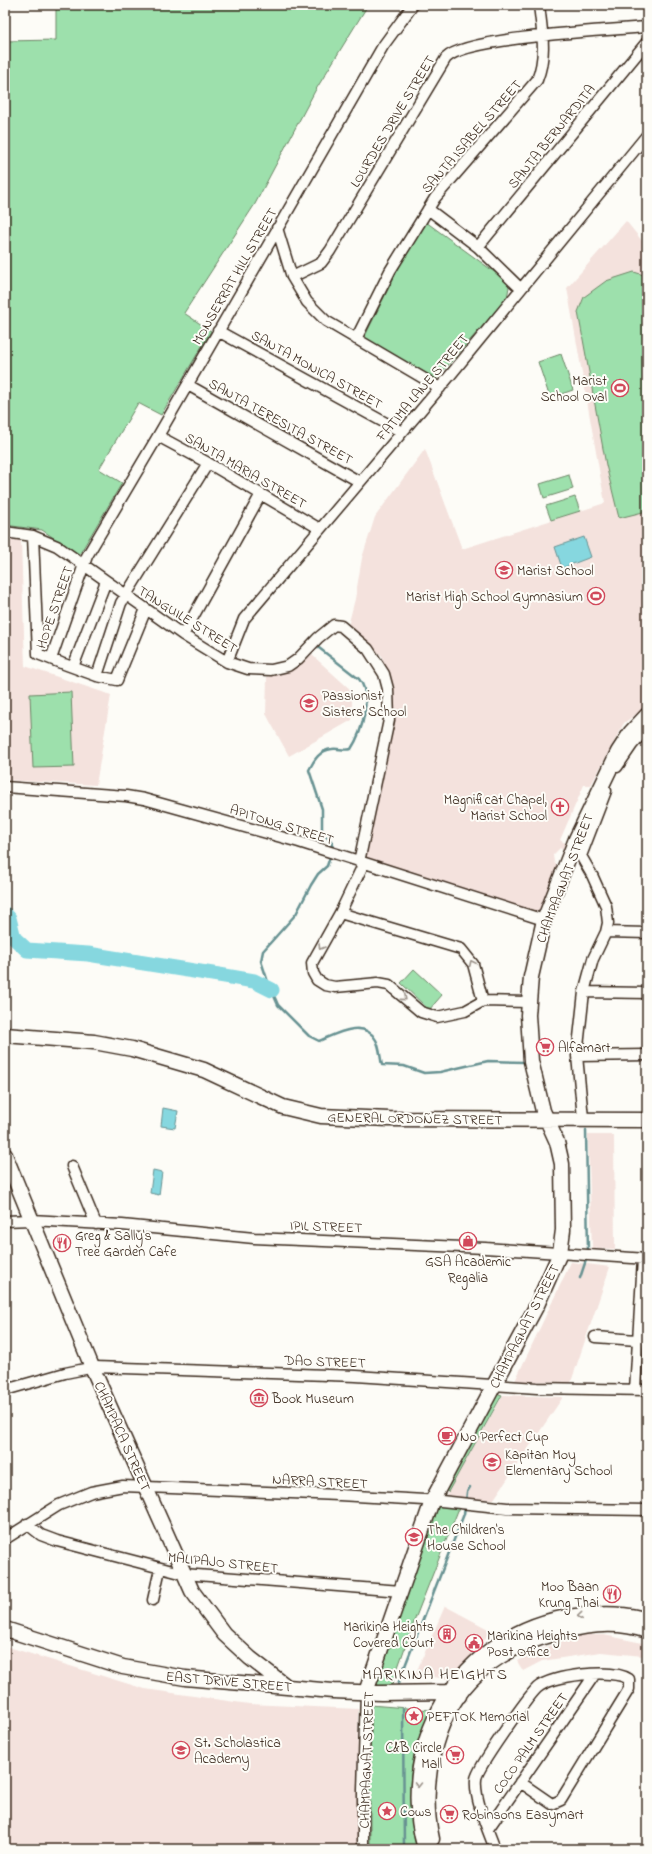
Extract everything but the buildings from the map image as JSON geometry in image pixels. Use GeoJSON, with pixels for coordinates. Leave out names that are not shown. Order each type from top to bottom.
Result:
{"type":"FeatureCollection","features":[{"type":"Feature","properties":{"kind":"street","name":"MONSERRAT HILL STREET"},"geometry":{"type":"LineString","coordinates":[[83,564],[98,535],[188,385],[383,46],[413,5]]}},
{"type":"Feature","properties":{"kind":"street","name":"SANTA ISABEL STREET"},"geometry":{"type":"LineString","coordinates":[[356,340],[390,271],[442,188],[536,80],[543,62],[543,36],[539,5]]}},
{"type":"Feature","properties":{"kind":"street","name":"LOURDES DRIVE STREET"},"geometry":{"type":"LineString","coordinates":[[292,278],[321,263],[330,251],[449,55],[465,48],[543,36],[647,28]]}},
{"type":"Feature","properties":{"kind":"street","name":"SANTA BERNARDITA"},"geometry":{"type":"LineString","coordinates":[[478,247],[647,42]]}},
{"type":"Feature","properties":{"kind":"street","name":"FATIMA LANE STREET"},"geometry":{"type":"LineString","coordinates":[[227,662],[244,620],[440,388],[647,135]]}},
{"type":"Feature","properties":{"kind":"street"},"geometry":{"type":"LineString","coordinates":[[428,209],[478,247],[522,289]]}},
{"type":"Feature","properties":{"kind":"street"},"geometry":{"type":"LineString","coordinates":[[277,228],[292,278],[307,302],[321,316],[356,340],[440,388]]}},
{"type":"Feature","properties":{"kind":"street","name":"SANTA MONICA STREET"},"geometry":{"type":"LineString","coordinates":[[218,331],[402,432]]}},
{"type":"Feature","properties":{"kind":"street","name":"SANTA TERESITA STREET"},"geometry":{"type":"LineString","coordinates":[[188,385],[360,482]]}},
{"type":"Feature","properties":{"kind":"street","name":"SANTA MARIA STREET"},"geometry":{"type":"LineString","coordinates":[[158,436],[208,463],[320,529]]}},
{"type":"Feature","properties":{"kind":"street"},"geometry":{"type":"LineString","coordinates":[[97,676],[121,603],[208,463]]}},
{"type":"Feature","properties":{"kind":"street"},"geometry":{"type":"LineString","coordinates":[[183,635],[261,494]]}},
{"type":"Feature","properties":{"kind":"street","name":"TANGUILE STREET"},"geometry":{"type":"LineString","coordinates":[[5,532],[33,536],[57,546],[83,564],[105,584],[146,609],[183,635],[227,662],[248,669],[271,670],[288,666],[298,659],[334,624],[347,630],[368,649],[384,674],[388,689],[389,720],[362,863]]}},
{"type":"Feature","properties":{"kind":"street"},"geometry":{"type":"LineString","coordinates":[[33,536],[39,655],[97,676],[114,681],[117,680],[120,677],[146,609]]}},
{"type":"Feature","properties":{"kind":"street","name":"HOPE STREET"},"geometry":{"type":"LineString","coordinates":[[62,663],[83,564]]}},
{"type":"Feature","properties":{"kind":"street"},"geometry":{"type":"LineString","coordinates":[[62,663],[105,584]]}},
{"type":"Feature","properties":{"kind":"street","name":"CHAMPAGNAT STREET"},"geometry":{"type":"LineString","coordinates":[[363,1849],[366,1692],[432,1501],[538,1305],[560,1253],[563,1230],[562,1164],[557,1142],[546,1120],[531,1061],[528,1002],[533,967],[544,920],[576,854],[618,752],[631,732],[647,715]]}},
{"type":"Feature","properties":{"kind":"street"},"geometry":{"type":"LineString","coordinates":[[583,1118],[577,1056],[584,992],[593,960],[606,932],[608,923],[606,906],[576,854],[610,780],[621,760],[647,728]]}},
{"type":"Feature","properties":{"kind":"street","name":"APITONG STREET"},"geometry":{"type":"LineString","coordinates":[[5,787],[126,796],[144,799],[330,852],[544,920]]}},
{"type":"Feature","properties":{"kind":"street"},"geometry":{"type":"LineString","coordinates":[[362,863],[340,913],[312,963],[313,973],[317,980],[325,985],[335,987],[378,983],[389,985],[421,1012],[437,1017],[465,1011],[483,1001],[528,1002]]}},
{"type":"Feature","properties":{"kind":"street"},"geometry":{"type":"LineString","coordinates":[[340,913],[461,950],[468,956],[473,964],[483,1001]]}},
{"type":"Feature","properties":{"kind":"street"},"geometry":{"type":"LineString","coordinates":[[606,932],[647,933]]}},
{"type":"Feature","properties":{"kind":"street"},"geometry":{"type":"LineString","coordinates":[[584,992],[647,993]]}},
{"type":"Feature","properties":{"kind":"street","name":"GENERAL ORDOÑEZ STREET"},"geometry":{"type":"LineString","coordinates":[[5,1035],[88,1041],[132,1049],[204,1070],[283,1107],[321,1116],[389,1119],[546,1120],[583,1118],[647,1120]]}},
{"type":"Feature","properties":{"kind":"street"},"geometry":{"type":"LineString","coordinates":[[577,1056],[647,1055]]}},
{"type":"Feature","properties":{"kind":"street","name":"CHAMPACA STREET"},"geometry":{"type":"LineString","coordinates":[[5,1155],[92,1367],[195,1596],[224,1634],[250,1658],[286,1686]]}},
{"type":"Feature","properties":{"kind":"street"},"geometry":{"type":"LineString","coordinates":[[72,1166],[96,1224]]}},
{"type":"Feature","properties":{"kind":"street","name":"IPIL STREET"},"geometry":{"type":"LineString","coordinates":[[5,1221],[31,1220],[96,1224],[254,1238],[560,1253],[645,1259]]}},
{"type":"Feature","properties":{"kind":"street"},"geometry":{"type":"LineString","coordinates":[[635,1390],[637,1340],[645,1259]]}},
{"type":"Feature","properties":{"kind":"street"},"geometry":{"type":"LineString","coordinates":[[595,1337],[637,1340]]}},
{"type":"Feature","properties":{"kind":"street","name":"DAO STREET"},"geometry":{"type":"LineString","coordinates":[[5,1390],[57,1375],[92,1367],[351,1376],[494,1385],[647,1390]]}},
{"type":"Feature","properties":{"kind":"street","name":"NARRA STREET"},"geometry":{"type":"LineString","coordinates":[[5,1539],[59,1504],[90,1492],[123,1486],[339,1495],[507,1508],[647,1510]]}},
{"type":"Feature","properties":{"kind":"street","name":"MALIPAJO STREET"},"geometry":{"type":"LineString","coordinates":[[27,1524],[42,1536],[57,1541],[184,1574],[401,1591]]}},
{"type":"Feature","properties":{"kind":"street"},"geometry":{"type":"LineString","coordinates":[[153,1600],[160,1569]]}},
{"type":"Feature","properties":{"kind":"street"},"geometry":{"type":"LineString","coordinates":[[425,1849],[418,1804],[420,1766],[428,1736],[454,1694],[508,1645],[531,1628],[568,1617],[605,1615],[644,1622]]}},
{"type":"Feature","properties":{"kind":"street","name":"EAST DRIVE STREET"},"geometry":{"type":"LineString","coordinates":[[5,1630],[123,1667],[148,1673],[185,1678],[366,1692],[454,1694]]}},
{"type":"Feature","properties":{"kind":"street"},"geometry":{"type":"LineString","coordinates":[[495,1849],[478,1798],[476,1777],[495,1745],[538,1688],[570,1676],[595,1674],[622,1676],[629,1679],[629,1689],[561,1800],[552,1804],[520,1782]]}},
{"type":"Feature","properties":{"kind":"street","name":"COCO PALM STREET"},"geometry":{"type":"LineString","coordinates":[[488,1828],[595,1674]]}},
{"type":"Feature","properties":{"kind":"street"},"geometry":{"type":"LineString","coordinates":[[435,1849],[428,1806],[431,1764],[438,1735],[454,1694]]}},
{"type":"Feature","properties":{"kind":"shaded area","name":"Marist School"},"geometry":{"type":"Polygon","coordinates":[[[626,221],[647,247],[647,706],[624,723],[591,785],[584,785],[560,840],[568,845],[565,851],[560,848],[553,855],[554,862],[558,867],[539,914],[363,860],[394,710],[382,656],[348,626],[355,599],[362,558],[375,517],[425,449],[462,549],[605,503],[567,288],[626,221]]]}},
{"type":"Feature","properties":{"kind":"shaded area"},"geometry":{"type":"Polygon","coordinates":[[[5,539],[21,540],[25,666],[111,695],[96,785],[5,780],[5,539]]]}},
{"type":"Feature","properties":{"kind":"shaded area","name":"Passionist Sisters' School"},"geometry":{"type":"Polygon","coordinates":[[[312,655],[352,691],[352,720],[289,756],[266,714],[267,677],[290,670],[312,655]]]}},
{"type":"Feature","properties":{"kind":"shaded area"},"geometry":{"type":"Polygon","coordinates":[[[588,1135],[614,1135],[615,1249],[592,1248],[588,1135]]]}},
{"type":"Feature","properties":{"kind":"shaded area"},"geometry":{"type":"Polygon","coordinates":[[[571,1262],[610,1267],[571,1382],[515,1381],[571,1262]]]}},
{"type":"Feature","properties":{"kind":"shaded area","name":"Kapitan Moy Elementary School"},"geometry":{"type":"Polygon","coordinates":[[[503,1395],[563,1397],[494,1499],[444,1499],[503,1395]]]}},
{"type":"Feature","properties":{"kind":"shaded area"},"geometry":{"type":"Polygon","coordinates":[[[445,1606],[490,1630],[479,1650],[450,1679],[415,1675],[445,1606]]]}},
{"type":"Feature","properties":{"kind":"shaded area"},"geometry":{"type":"Polygon","coordinates":[[[586,1635],[604,1635],[647,1644],[647,1650],[643,1656],[601,1652],[542,1661],[523,1671],[517,1661],[563,1639],[586,1635]]]}},
{"type":"Feature","properties":{"kind":"shaded area","name":"St. Scholastica Academy"},"geometry":{"type":"Polygon","coordinates":[[[5,1646],[145,1689],[249,1704],[358,1709],[357,1849],[5,1849],[5,1646]]]}},
{"type":"Feature","properties":{"kind":"green space"},"geometry":{"type":"Polygon","coordinates":[[[56,5],[368,5],[315,91],[255,204],[184,313],[211,331],[161,415],[138,403],[99,469],[122,483],[79,555],[42,530],[5,525],[5,41],[56,40],[56,5]]]}},
{"type":"Feature","properties":{"kind":"green space"},"geometry":{"type":"Polygon","coordinates":[[[426,222],[508,282],[509,287],[507,298],[436,379],[364,338],[405,255],[426,222]]]}},
{"type":"Feature","properties":{"kind":"green space","name":"Marist School Oval"},"geometry":{"type":"Polygon","coordinates":[[[634,272],[647,276],[647,511],[619,518],[606,465],[578,312],[584,297],[606,281],[634,272]]]}},
{"type":"Feature","properties":{"kind":"green space"},"geometry":{"type":"Polygon","coordinates":[[[561,354],[573,390],[550,398],[538,362],[561,354]]]}},
{"type":"Feature","properties":{"kind":"green space"},"geometry":{"type":"Polygon","coordinates":[[[569,475],[573,489],[544,498],[540,484],[569,475]]]}},
{"type":"Feature","properties":{"kind":"green space"},"geometry":{"type":"Polygon","coordinates":[[[575,497],[580,511],[551,520],[546,506],[575,497]]]}},
{"type":"Feature","properties":{"kind":"green space"},"geometry":{"type":"Polygon","coordinates":[[[71,692],[74,767],[33,768],[30,694],[71,692]]]}},
{"type":"Feature","properties":{"kind":"green space"},"geometry":{"type":"Polygon","coordinates":[[[414,969],[442,995],[429,1010],[401,983],[414,969]]]}},
{"type":"Feature","properties":{"kind":"green space"},"geometry":{"type":"Polygon","coordinates":[[[495,1393],[502,1395],[448,1492],[443,1489],[495,1393]]]}},
{"type":"Feature","properties":{"kind":"green space"},"geometry":{"type":"Polygon","coordinates":[[[435,1504],[459,1508],[415,1619],[390,1690],[372,1686],[435,1504]]]}},
{"type":"Feature","properties":{"kind":"green space"},"geometry":{"type":"Polygon","coordinates":[[[370,1705],[431,1710],[419,1737],[412,1768],[410,1795],[411,1809],[418,1849],[370,1849],[370,1705]]]}},
{"type":"Feature","properties":{"kind":"water"},"geometry":{"type":"Polygon","coordinates":[[[584,537],[591,557],[562,568],[555,547],[584,537]]]}},
{"type":"Feature","properties":{"kind":"water"},"geometry":{"type":"Polygon","coordinates":[[[163,1108],[178,1111],[175,1128],[161,1126],[163,1108]]]}},
{"type":"Feature","properties":{"kind":"water"},"geometry":{"type":"Polygon","coordinates":[[[153,1170],[162,1172],[159,1195],[150,1193],[153,1170]]]}},
{"type":"Feature","properties":{"kind":"waterway"},"geometry":{"type":"LineString","coordinates":[[319,648],[359,679],[363,686],[366,704],[362,724],[351,749],[332,749],[324,751],[315,759],[309,770],[322,809],[322,835],[330,840],[332,849]]}},
{"type":"Feature","properties":{"kind":"waterway"},"geometry":{"type":"LineString","coordinates":[[331,854],[327,866],[318,874],[296,914],[263,951],[261,961],[278,1005],[309,1036],[319,1041],[349,1030],[357,1029],[371,1033],[376,1040],[382,1065],[404,1066],[424,1073],[440,1072],[488,1061],[524,1062]]}},
{"type":"Feature","properties":{"kind":"waterway"},"geometry":{"type":"LineString","coordinates":[[5,914],[9,918],[14,938],[27,950],[88,954],[225,976],[254,981],[272,990]]}},
{"type":"Feature","properties":{"kind":"waterway"},"geometry":{"type":"LineString","coordinates":[[586,1130],[588,1252]]}},
{"type":"Feature","properties":{"kind":"waterway"},"geometry":{"type":"LineString","coordinates":[[580,1278],[586,1260]]}},
{"type":"Feature","properties":{"kind":"waterway"},"geometry":{"type":"LineString","coordinates":[[466,1501],[467,1492],[470,1487]]}},
{"type":"Feature","properties":{"kind":"waterway"},"geometry":{"type":"LineString","coordinates":[[398,1684],[464,1514],[465,1506]]}},
{"type":"Feature","properties":{"kind":"waterway"},"geometry":{"type":"LineString","coordinates":[[403,1709],[404,1849]]}},
{"type":"Feature","properties":{"kind":"place","name":"Marist School Oval"},"geometry":{"type":"Point","coordinates":[620,388]}},
{"type":"Feature","properties":{"kind":"place","name":"Marist School"},"geometry":{"type":"Point","coordinates":[504,570]}},
{"type":"Feature","properties":{"kind":"place","name":"Marist High School Gymnasium"},"geometry":{"type":"Point","coordinates":[596,596]}},
{"type":"Feature","properties":{"kind":"place","name":"Passionist Sisters' School"},"geometry":{"type":"Point","coordinates":[309,703]}},
{"type":"Feature","properties":{"kind":"place","name":"Magnificat Chapel, Marist School"},"geometry":{"type":"Point","coordinates":[560,807]}},
{"type":"Feature","properties":{"kind":"place","name":"Alfamart"},"geometry":{"type":"Point","coordinates":[545,1047]}},
{"type":"Feature","properties":{"kind":"place","name":"GSA Academic Regalia"},"geometry":{"type":"Point","coordinates":[468,1241]}},
{"type":"Feature","properties":{"kind":"place","name":"Greg & Sally's Tree Garden Cafe"},"geometry":{"type":"Point","coordinates":[62,1243]}},
{"type":"Feature","properties":{"kind":"place","name":"Book Museum"},"geometry":{"type":"Point","coordinates":[259,1398]}},
{"type":"Feature","properties":{"kind":"place","name":"No Perfect Cup"},"geometry":{"type":"Point","coordinates":[447,1436]}},
{"type":"Feature","properties":{"kind":"place","name":"Kapitan Moy Elementary School"},"geometry":{"type":"Point","coordinates":[492,1462]}},
{"type":"Feature","properties":{"kind":"place","name":"The Children's House School"},"geometry":{"type":"Point","coordinates":[414,1537]}},
{"type":"Feature","properties":{"kind":"place","name":"Moo Baan Krung Thai"},"geometry":{"type":"Point","coordinates":[612,1594]}},
{"type":"Feature","properties":{"kind":"place","name":"Marikina Heights Covered Court"},"geometry":{"type":"Point","coordinates":[447,1634]}},
{"type":"Feature","properties":{"kind":"place","name":"Marikina Heights Post Office"},"geometry":{"type":"Point","coordinates":[474,1643]}},
{"type":"Feature","properties":{"kind":"place","name":"PEFTOK Memorial"},"geometry":{"type":"Point","coordinates":[414,1716]}},
{"type":"Feature","properties":{"kind":"place","name":"St. Scholastica Academy"},"geometry":{"type":"Point","coordinates":[181,1750]}},
{"type":"Feature","properties":{"kind":"place","name":"C&B Circle Mall"},"geometry":{"type":"Point","coordinates":[455,1755]}},
{"type":"Feature","properties":{"kind":"place","name":"Cows"},"geometry":{"type":"Point","coordinates":[387,1811]}},
{"type":"Feature","properties":{"kind":"place","name":"Robinsons Easymart"},"geometry":{"type":"Point","coordinates":[449,1814]}},
{"type":"Feature","properties":{"kind":"district","name":"MARIKINA HEIGHTS"},"geometry":{"type":"Point","coordinates":[435,1673]}}]}
